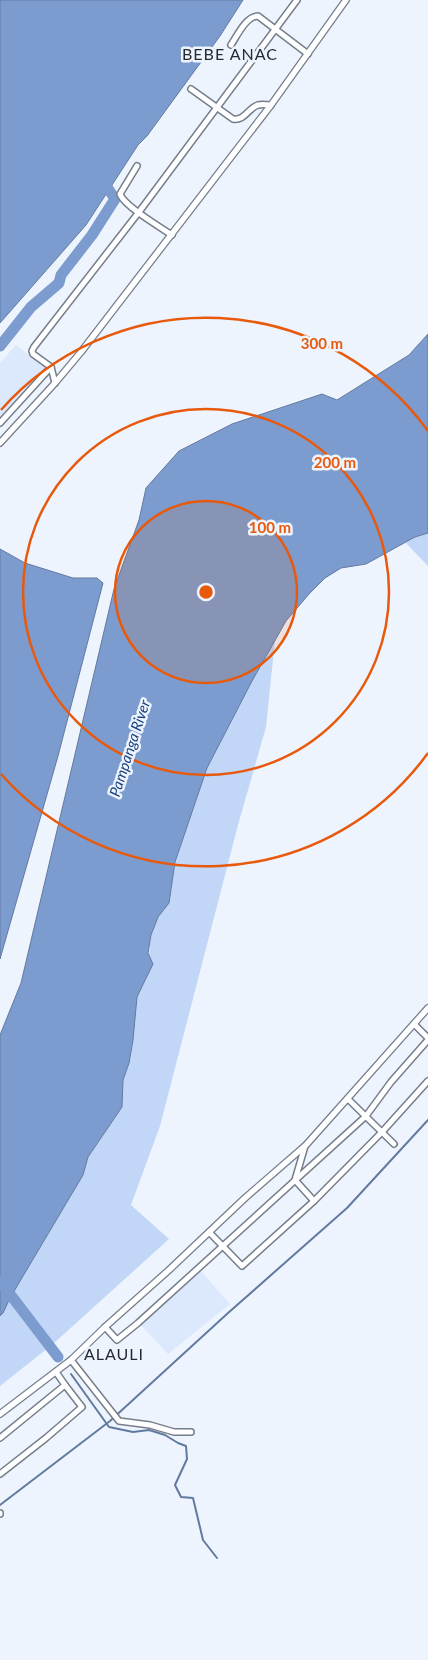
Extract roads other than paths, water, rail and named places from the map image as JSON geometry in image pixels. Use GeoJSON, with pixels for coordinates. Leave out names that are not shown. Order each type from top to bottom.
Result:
{"type":"FeatureCollection","features":[{"type":"Feature","properties":{"kind":"street"},"geometry":{"type":"LineString","coordinates":[[55,383],[51,367],[33,354],[34,347],[139,212],[296,0]]}},
{"type":"Feature","properties":{"kind":"street"},"geometry":{"type":"LineString","coordinates":[[0,443],[55,383],[172,235],[271,104],[346,0]]}},
{"type":"Feature","properties":{"kind":"street"},"geometry":{"type":"LineString","coordinates":[[231,45],[240,31],[254,16],[258,16],[308,54]]}},
{"type":"Feature","properties":{"kind":"street"},"geometry":{"type":"LineString","coordinates":[[191,89],[238,120],[259,105],[271,104]]}},
{"type":"Feature","properties":{"kind":"street"},"geometry":{"type":"LineString","coordinates":[[137,166],[120,194],[122,198],[172,235]]}},
{"type":"Feature","properties":{"kind":"street"},"geometry":{"type":"LineString","coordinates":[[0,423],[51,367]]}},
{"type":"Feature","properties":{"kind":"street"},"geometry":{"type":"LineString","coordinates":[[0,1414],[71,1360],[306,1145],[428,1008]]}},
{"type":"Feature","properties":{"kind":"street"},"geometry":{"type":"LineString","coordinates":[[105,1327],[118,1340],[366,1116],[391,1082],[428,1039],[414,1024]]}},
{"type":"Feature","properties":{"kind":"street"},"geometry":{"type":"LineString","coordinates":[[209,1232],[242,1266],[314,1201],[382,1132],[428,1081]]}},
{"type":"Feature","properties":{"kind":"street"},"geometry":{"type":"LineString","coordinates":[[348,1099],[394,1144]]}},
{"type":"Feature","properties":{"kind":"street"},"geometry":{"type":"LineString","coordinates":[[295,1180],[306,1145]]}},
{"type":"Feature","properties":{"kind":"street"},"geometry":{"type":"LineString","coordinates":[[295,1180],[314,1201]]}},
{"type":"Feature","properties":{"kind":"street"},"geometry":{"type":"LineString","coordinates":[[71,1360],[119,1421],[150,1425],[174,1432],[191,1432]]}},
{"type":"Feature","properties":{"kind":"street"},"geometry":{"type":"LineString","coordinates":[[0,1474],[82,1407],[56,1372]]}},
{"type":"Feature","properties":{"kind":"street"},"geometry":{"type":"LineString","coordinates":[[0,1438],[65,1385]]}},
{"type":"Feature","properties":{"kind":"water"},"geometry":{"type":"Polygon","coordinates":[[[0,0],[243,0],[220,36],[147,136],[138,145],[86,225],[0,323],[0,0]]]}},
{"type":"Feature","properties":{"kind":"water","name":"Pampanga River"},"geometry":{"type":"Polygon","coordinates":[[[428,334],[428,533],[415,537],[366,564],[341,568],[325,578],[286,621],[252,681],[207,768],[175,862],[169,903],[158,917],[151,935],[148,953],[153,964],[137,997],[133,1040],[129,1063],[123,1080],[122,1107],[88,1157],[83,1175],[0,1316],[0,1035],[21,983],[114,589],[139,520],[146,488],[179,451],[232,424],[322,394],[337,400],[409,355],[428,334]]]}},
{"type":"Feature","properties":{"kind":"water"},"geometry":{"type":"Polygon","coordinates":[[[0,549],[25,563],[73,578],[97,578],[103,583],[58,756],[0,959],[0,549]]]}},
{"type":"Feature","properties":{"kind":"waterway"},"geometry":{"type":"LineString","coordinates":[[0,346],[31,307],[59,283],[61,275],[92,235],[115,199],[101,178]]}},
{"type":"Feature","properties":{"kind":"waterway"},"geometry":{"type":"LineString","coordinates":[[0,1505],[110,1421],[347,1208],[428,1120]]}},
{"type":"Feature","properties":{"kind":"waterway"},"geometry":{"type":"LineString","coordinates":[[0,1281],[58,1357]]}},
{"type":"Feature","properties":{"kind":"waterway"},"geometry":{"type":"LineString","coordinates":[[71,1374],[109,1427],[133,1432],[149,1430],[165,1435],[186,1446],[187,1459],[175,1485],[181,1497],[193,1498],[203,1540],[217,1558]]}},
{"type":"Feature","properties":{"kind":"district","name":"BEBE ANAC"},"geometry":{"type":"Point","coordinates":[230,53]}},
{"type":"Feature","properties":{"kind":"district","name":"ALAULI"},"geometry":{"type":"Point","coordinates":[114,1353]}}]}
